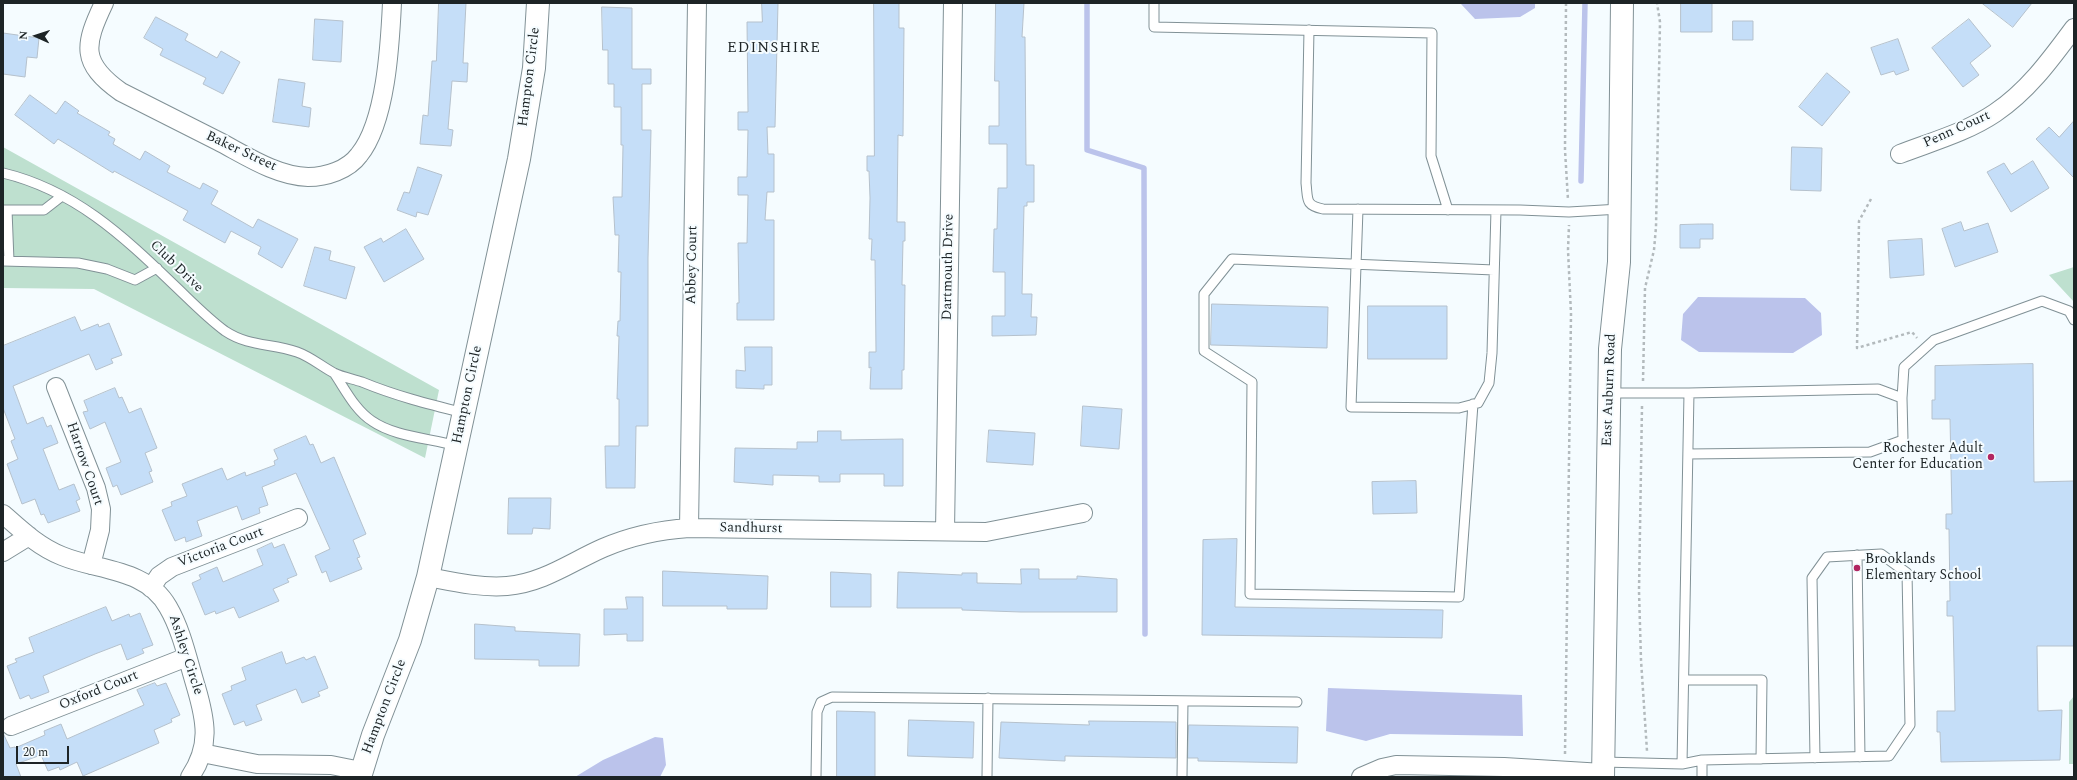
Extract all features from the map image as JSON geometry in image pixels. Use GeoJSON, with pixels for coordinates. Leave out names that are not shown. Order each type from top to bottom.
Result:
{"type":"FeatureCollection","features":[{"type":"Feature","properties":{"kind":"street","name":"Baker Street"},"geometry":{"type":"LineString","coordinates":[[104,3],[91,33],[89,50],[91,60],[97,73],[106,81],[121,92],[263,164],[290,174],[307,177],[335,173],[359,156],[368,142],[375,125],[381,101],[388,51],[392,3]]}},
{"type":"Feature","properties":{"kind":"street","name":"Hampton Circle"},"geometry":{"type":"LineString","coordinates":[[360,774],[373,735],[410,640],[428,577],[526,122],[534,68],[538,3]]}},
{"type":"Feature","properties":{"kind":"street","name":"Abbey Court"},"geometry":{"type":"LineString","coordinates":[[689,528],[697,3]]}},
{"type":"Feature","properties":{"kind":"street","name":"Dartmouth Drive"},"geometry":{"type":"LineString","coordinates":[[945,531],[953,3]]}},
{"type":"Feature","properties":{"kind":"street","name":"East Auburn Road"},"geometry":{"type":"LineString","coordinates":[[1603,771],[1610,349],[1620,262],[1622,3]]}},
{"type":"Feature","properties":{"kind":"street","name":"Penn Court"},"geometry":{"type":"LineString","coordinates":[[1900,154],[1972,126],[1994,113],[2016,97],[2037,76],[2074,28]]}},
{"type":"Feature","properties":{"kind":"street","name":"Harrow Court"},"geometry":{"type":"LineString","coordinates":[[56,387],[96,488],[101,509],[100,530],[91,565]]}},
{"type":"Feature","properties":{"kind":"street","name":"Sandhurst"},"geometry":{"type":"LineString","coordinates":[[428,577],[481,586],[508,586],[529,582],[546,577],[603,548],[631,537],[659,530],[689,528],[986,532],[1083,512]]}},
{"type":"Feature","properties":{"kind":"street","name":"Ashley Circle"},"geometry":{"type":"LineString","coordinates":[[3,514],[29,536],[49,550],[63,557],[128,574],[151,588],[168,606],[175,620],[204,714],[206,733],[202,753],[190,777]]}},
{"type":"Feature","properties":{"kind":"street","name":"Victoria Court"},"geometry":{"type":"LineString","coordinates":[[151,588],[159,576],[172,567],[298,518]]}},
{"type":"Feature","properties":{"kind":"street"},"geometry":{"type":"LineString","coordinates":[[3,552],[29,536]]}},
{"type":"Feature","properties":{"kind":"street","name":"Oxford Court"},"geometry":{"type":"LineString","coordinates":[[11,726],[187,657]]}},
{"type":"Feature","properties":{"kind":"street"},"geometry":{"type":"LineString","coordinates":[[202,753],[246,763],[291,770],[331,764],[360,774]]}},
{"type":"Feature","properties":{"kind":"street"},"geometry":{"type":"LineString","coordinates":[[1361,777],[1382,768],[1396,765],[1504,767],[1533,773],[1603,771]]}},
{"type":"Feature","properties":{"kind":"lane"},"geometry":{"type":"LineString","coordinates":[[1154,3],[1154,27],[1432,33],[1431,156],[1448,210]]}},
{"type":"Feature","properties":{"kind":"lane"},"geometry":{"type":"LineString","coordinates":[[1309,30],[1306,183],[1308,202],[1311,206],[1323,209],[1569,212],[1620,209]]}},
{"type":"Feature","properties":{"kind":"lane","name":"Club Drive"},"geometry":{"type":"LineString","coordinates":[[3,173],[38,184],[83,206],[104,221],[157,268],[203,312],[235,337],[250,343],[295,351],[313,358],[334,373],[402,398],[464,413]]}},
{"type":"Feature","properties":{"kind":"lane"},"geometry":{"type":"LineString","coordinates":[[62,196],[44,210],[5,210],[6,261],[78,263],[107,269],[135,280],[157,268]]}},
{"type":"Feature","properties":{"kind":"lane"},"geometry":{"type":"LineString","coordinates":[[1358,209],[1351,407],[1459,408],[1478,402],[1489,383],[1492,353],[1496,210]]}},
{"type":"Feature","properties":{"kind":"lane"},"geometry":{"type":"LineString","coordinates":[[1473,404],[1459,597],[1250,594],[1252,382],[1204,351],[1204,294],[1232,259],[1494,270]]}},
{"type":"Feature","properties":{"kind":"lane"},"geometry":{"type":"LineString","coordinates":[[1688,454],[1870,452],[1903,440],[1902,398],[1904,367],[1934,340],[2042,301],[2069,311],[2074,320]]}},
{"type":"Feature","properties":{"kind":"lane","name":"Club Drive"},"geometry":{"type":"LineString","coordinates":[[334,373],[359,409],[372,421],[394,431],[457,446]]}},
{"type":"Feature","properties":{"kind":"lane"},"geometry":{"type":"LineString","coordinates":[[1609,393],[1878,389],[1902,398]]}},
{"type":"Feature","properties":{"kind":"lane"},"geometry":{"type":"LineString","coordinates":[[1682,764],[1689,393]]}},
{"type":"Feature","properties":{"kind":"lane"},"geometry":{"type":"LineString","coordinates":[[1603,771],[1682,764],[1702,760],[1815,758],[1889,756],[1910,725],[1907,573],[1881,554],[1827,557],[1812,578],[1815,758]]}},
{"type":"Feature","properties":{"kind":"lane"},"geometry":{"type":"LineString","coordinates":[[1857,555],[1860,757]]}},
{"type":"Feature","properties":{"kind":"lane"},"geometry":{"type":"LineString","coordinates":[[1684,680],[1762,680],[1761,759]]}},
{"type":"Feature","properties":{"kind":"lane"},"geometry":{"type":"LineString","coordinates":[[816,777],[817,712],[821,702],[832,696],[1297,702]]}},
{"type":"Feature","properties":{"kind":"lane"},"geometry":{"type":"LineString","coordinates":[[986,777],[988,698]]}},
{"type":"Feature","properties":{"kind":"lane"},"geometry":{"type":"LineString","coordinates":[[1182,777],[1183,701]]}},
{"type":"Feature","properties":{"kind":"lane"},"geometry":{"type":"LineString","coordinates":[[1702,760],[1702,777]]}},
{"type":"Feature","properties":{"kind":"path"},"geometry":{"type":"LineString","coordinates":[[1566,3],[1565,150],[1568,202]]}},
{"type":"Feature","properties":{"kind":"path"},"geometry":{"type":"LineString","coordinates":[[1643,378],[1645,288],[1654,250],[1656,227],[1660,22],[1657,3]]}},
{"type":"Feature","properties":{"kind":"path"},"geometry":{"type":"LineString","coordinates":[[1871,199],[1859,221],[1858,348],[1912,332],[1917,339]]}},
{"type":"Feature","properties":{"kind":"path"},"geometry":{"type":"LineString","coordinates":[[1565,758],[1571,314],[1568,250],[1569,224]]}},
{"type":"Feature","properties":{"kind":"path"},"geometry":{"type":"LineString","coordinates":[[1642,412],[1639,592],[1641,660],[1647,747]]}},
{"type":"Feature","properties":{"kind":"green space"},"geometry":{"type":"Polygon","coordinates":[[[3,147],[439,390],[425,458],[94,289],[3,288],[3,147]]]}},
{"type":"Feature","properties":{"kind":"green space"},"geometry":{"type":"Polygon","coordinates":[[[2074,267],[2074,302],[2049,275],[2074,267]]]}},
{"type":"Feature","properties":{"kind":"green space"},"geometry":{"type":"Polygon","coordinates":[[[2074,696],[2074,764],[2069,764],[2069,702],[2074,696]]]}},
{"type":"Feature","properties":{"kind":"water"},"geometry":{"type":"Polygon","coordinates":[[[1535,3],[1535,8],[1520,17],[1475,19],[1461,4],[1535,3]]]}},
{"type":"Feature","properties":{"kind":"water"},"geometry":{"type":"Polygon","coordinates":[[[1698,297],[1805,298],[1821,313],[1822,335],[1793,353],[1699,352],[1681,340],[1683,314],[1698,297]]]}},
{"type":"Feature","properties":{"kind":"water"},"geometry":{"type":"Polygon","coordinates":[[[1328,688],[1522,695],[1523,736],[1390,734],[1366,741],[1326,731],[1328,688]]]}},
{"type":"Feature","properties":{"kind":"water"},"geometry":{"type":"Polygon","coordinates":[[[655,737],[663,738],[666,765],[660,777],[575,777],[603,760],[655,737]]]}},
{"type":"Feature","properties":{"kind":"building"},"geometry":{"type":"Polygon","coordinates":[[[439,3],[466,3],[463,63],[468,63],[467,82],[452,81],[448,129],[453,130],[451,146],[420,144],[423,115],[428,116],[432,61],[436,61],[439,3]]]}},
{"type":"Feature","properties":{"kind":"building"},"geometry":{"type":"Polygon","coordinates":[[[762,3],[778,3],[775,127],[767,127],[768,154],[774,154],[774,192],[767,192],[765,220],[774,220],[774,320],[737,320],[737,303],[739,303],[738,243],[747,243],[748,195],[738,195],[738,177],[747,177],[748,130],[738,130],[738,112],[748,112],[747,22],[762,22],[762,3]]]}},
{"type":"Feature","properties":{"kind":"building"},"geometry":{"type":"Polygon","coordinates":[[[874,3],[899,3],[899,28],[904,28],[903,136],[898,135],[897,222],[905,222],[902,285],[905,285],[904,370],[902,370],[902,389],[870,389],[871,367],[869,368],[869,352],[876,352],[875,260],[871,260],[872,239],[869,239],[870,198],[869,171],[867,171],[867,156],[874,156],[874,3]]]}},
{"type":"Feature","properties":{"kind":"building"},"geometry":{"type":"Polygon","coordinates":[[[996,3],[1024,3],[1022,37],[1025,37],[1026,165],[1034,165],[1034,202],[1027,202],[1027,206],[1024,206],[1022,294],[1032,294],[1031,317],[1037,317],[1036,335],[992,336],[992,316],[1005,316],[1005,272],[993,272],[994,229],[997,229],[998,188],[1007,188],[1007,144],[989,144],[989,126],[999,126],[999,81],[995,81],[996,3]]]}},
{"type":"Feature","properties":{"kind":"building"},"geometry":{"type":"Polygon","coordinates":[[[1681,3],[1712,3],[1712,32],[1681,32],[1681,3]]]}},
{"type":"Feature","properties":{"kind":"building"},"geometry":{"type":"Polygon","coordinates":[[[1982,3],[2032,3],[2013,27],[1982,3]]]}},
{"type":"Feature","properties":{"kind":"building"},"geometry":{"type":"Polygon","coordinates":[[[602,7],[632,8],[632,69],[651,69],[651,84],[642,84],[642,130],[651,130],[648,258],[648,426],[636,426],[635,488],[606,488],[605,446],[619,446],[619,399],[617,399],[619,336],[617,336],[618,321],[620,321],[621,272],[618,272],[619,235],[615,235],[613,197],[622,197],[623,145],[621,145],[621,107],[614,107],[614,84],[608,84],[608,50],[603,50],[602,7]]]}},
{"type":"Feature","properties":{"kind":"building"},"geometry":{"type":"Polygon","coordinates":[[[156,17],[188,34],[185,40],[217,58],[221,51],[240,62],[223,94],[203,84],[206,78],[160,55],[163,49],[144,38],[156,17]]]}},
{"type":"Feature","properties":{"kind":"building"},"geometry":{"type":"Polygon","coordinates":[[[315,19],[343,21],[341,62],[313,60],[315,19]]]}},
{"type":"Feature","properties":{"kind":"building"},"geometry":{"type":"Polygon","coordinates":[[[1969,19],[1991,46],[1970,63],[1979,75],[1963,87],[1932,48],[1969,19]]]}},
{"type":"Feature","properties":{"kind":"building"},"geometry":{"type":"Polygon","coordinates":[[[1733,21],[1753,21],[1753,40],[1733,40],[1733,21]]]}},
{"type":"Feature","properties":{"kind":"building"},"geometry":{"type":"Polygon","coordinates":[[[3,33],[39,38],[37,58],[27,57],[25,77],[3,74],[3,33]]]}},
{"type":"Feature","properties":{"kind":"building"},"geometry":{"type":"Polygon","coordinates":[[[1898,39],[1909,70],[1896,75],[1894,71],[1881,75],[1871,48],[1898,39]]]}},
{"type":"Feature","properties":{"kind":"building"},"geometry":{"type":"Polygon","coordinates":[[[1827,73],[1850,92],[1822,126],[1799,107],[1827,73]]]}},
{"type":"Feature","properties":{"kind":"building"},"geometry":{"type":"Polygon","coordinates":[[[279,79],[305,83],[302,106],[311,108],[309,127],[273,122],[279,79]]]}},
{"type":"Feature","properties":{"kind":"building"},"geometry":{"type":"Polygon","coordinates":[[[30,95],[56,114],[65,101],[79,111],[77,113],[110,132],[108,135],[115,139],[113,144],[140,160],[145,151],[170,166],[167,172],[200,189],[203,183],[218,191],[211,204],[253,228],[258,219],[298,239],[282,268],[258,254],[261,247],[231,231],[225,243],[183,220],[188,211],[114,171],[113,173],[58,139],[54,144],[15,115],[30,95]]]}},
{"type":"Feature","properties":{"kind":"building"},"geometry":{"type":"Polygon","coordinates":[[[2074,121],[2074,178],[2036,139],[2049,127],[2059,137],[2074,121]]]}},
{"type":"Feature","properties":{"kind":"building"},"geometry":{"type":"Polygon","coordinates":[[[1792,147],[1822,148],[1821,191],[1791,190],[1792,147]]]}},
{"type":"Feature","properties":{"kind":"building"},"geometry":{"type":"Polygon","coordinates":[[[2033,161],[2049,188],[2011,212],[1987,172],[2004,163],[2011,174],[2033,161]]]}},
{"type":"Feature","properties":{"kind":"building"},"geometry":{"type":"Polygon","coordinates":[[[418,167],[442,175],[428,215],[417,212],[416,217],[397,210],[404,192],[409,193],[418,167]]]}},
{"type":"Feature","properties":{"kind":"building"},"geometry":{"type":"Polygon","coordinates":[[[1961,222],[1964,231],[1988,223],[1998,252],[1955,267],[1942,229],[1961,222]]]}},
{"type":"Feature","properties":{"kind":"building"},"geometry":{"type":"Polygon","coordinates":[[[1713,224],[1713,239],[1700,239],[1700,248],[1680,248],[1680,225],[1713,224]]]}},
{"type":"Feature","properties":{"kind":"building"},"geometry":{"type":"Polygon","coordinates":[[[406,229],[424,259],[384,282],[364,247],[381,238],[383,242],[406,229]]]}},
{"type":"Feature","properties":{"kind":"building"},"geometry":{"type":"Polygon","coordinates":[[[1922,239],[1924,275],[1890,278],[1888,241],[1922,239]]]}},
{"type":"Feature","properties":{"kind":"building"},"geometry":{"type":"Polygon","coordinates":[[[315,247],[331,251],[329,260],[355,267],[346,299],[304,286],[315,247]]]}},
{"type":"Feature","properties":{"kind":"building"},"geometry":{"type":"Polygon","coordinates":[[[1212,304],[1328,307],[1327,348],[1211,345],[1212,304]]]}},
{"type":"Feature","properties":{"kind":"building"},"geometry":{"type":"Polygon","coordinates":[[[1368,306],[1447,306],[1447,359],[1368,359],[1368,306]]]}},
{"type":"Feature","properties":{"kind":"building"},"geometry":{"type":"Polygon","coordinates":[[[75,317],[81,331],[98,324],[99,327],[109,323],[122,355],[111,359],[113,363],[96,370],[89,354],[13,386],[27,424],[43,417],[47,427],[51,425],[58,443],[43,449],[59,490],[74,484],[80,499],[76,501],[80,511],[48,523],[44,514],[41,515],[35,499],[22,504],[7,464],[18,459],[11,441],[15,439],[3,408],[3,346],[75,317]]]}},
{"type":"Feature","properties":{"kind":"building"},"geometry":{"type":"Polygon","coordinates":[[[745,347],[772,347],[772,385],[764,385],[764,389],[736,388],[736,370],[745,371],[745,347]]]}},
{"type":"Feature","properties":{"kind":"building"},"geometry":{"type":"Polygon","coordinates":[[[2033,364],[2034,482],[2074,481],[2074,646],[2037,646],[2038,711],[2062,710],[2060,760],[1941,762],[1940,732],[1937,732],[1937,711],[1955,711],[1953,616],[1947,616],[1947,601],[1950,601],[1949,529],[1946,529],[1946,514],[1952,514],[1950,419],[1932,419],[1932,400],[1935,400],[1935,366],[2033,364]]]}},
{"type":"Feature","properties":{"kind":"building"},"geometry":{"type":"Polygon","coordinates":[[[115,388],[119,398],[122,397],[129,413],[141,408],[157,448],[145,453],[152,471],[149,472],[153,482],[121,495],[117,485],[113,487],[106,468],[121,462],[105,422],[90,429],[83,412],[88,411],[84,401],[115,388]]]}},
{"type":"Feature","properties":{"kind":"building"},"geometry":{"type":"Polygon","coordinates":[[[1083,406],[1122,409],[1119,449],[1081,446],[1083,406]]]}},
{"type":"Feature","properties":{"kind":"building"},"geometry":{"type":"Polygon","coordinates":[[[989,430],[1035,433],[1033,465],[987,462],[989,430]]]}},
{"type":"Feature","properties":{"kind":"building"},"geometry":{"type":"Polygon","coordinates":[[[818,431],[841,431],[841,440],[903,439],[903,486],[884,486],[884,474],[840,474],[840,482],[819,482],[819,476],[773,475],[773,485],[734,482],[735,448],[797,449],[797,442],[817,442],[818,431]]]}},
{"type":"Feature","properties":{"kind":"building"},"geometry":{"type":"Polygon","coordinates":[[[306,436],[310,445],[313,444],[321,463],[334,457],[366,534],[353,540],[360,557],[357,558],[362,569],[330,582],[326,571],[322,573],[315,556],[330,549],[296,473],[262,487],[268,505],[259,508],[260,513],[242,520],[237,506],[197,521],[202,536],[186,542],[185,537],[175,541],[162,510],[172,506],[171,502],[187,496],[182,484],[222,468],[227,480],[245,472],[246,476],[275,465],[274,461],[278,459],[274,450],[306,436]]]}},
{"type":"Feature","properties":{"kind":"building"},"geometry":{"type":"Polygon","coordinates":[[[1416,481],[1417,513],[1373,514],[1372,482],[1416,481]]]}},
{"type":"Feature","properties":{"kind":"building"},"geometry":{"type":"Polygon","coordinates":[[[509,498],[551,498],[550,529],[533,528],[532,534],[508,534],[509,498]]]}},
{"type":"Feature","properties":{"kind":"building"},"geometry":{"type":"Polygon","coordinates":[[[1237,539],[1235,607],[1443,610],[1442,638],[1202,635],[1203,540],[1237,539]]]}},
{"type":"Feature","properties":{"kind":"building"},"geometry":{"type":"Polygon","coordinates":[[[272,543],[274,548],[284,544],[297,575],[287,579],[289,582],[273,589],[279,601],[239,618],[234,607],[216,614],[215,611],[205,615],[192,583],[201,579],[199,575],[217,567],[223,582],[263,565],[257,550],[272,543]]]}},
{"type":"Feature","properties":{"kind":"building"},"geometry":{"type":"Polygon","coordinates":[[[1021,569],[1039,569],[1039,579],[1077,579],[1077,576],[1117,579],[1117,612],[1021,612],[962,610],[962,608],[897,608],[898,572],[962,575],[962,573],[977,573],[977,583],[1021,584],[1021,569]]]}},
{"type":"Feature","properties":{"kind":"building"},"geometry":{"type":"Polygon","coordinates":[[[663,571],[768,576],[767,609],[727,609],[727,606],[663,606],[663,571]]]}},
{"type":"Feature","properties":{"kind":"building"},"geometry":{"type":"Polygon","coordinates":[[[831,572],[871,574],[871,607],[831,607],[831,572]]]}},
{"type":"Feature","properties":{"kind":"building"},"geometry":{"type":"Polygon","coordinates":[[[626,597],[643,597],[643,641],[627,641],[627,634],[604,635],[604,609],[627,609],[626,597]]]}},
{"type":"Feature","properties":{"kind":"building"},"geometry":{"type":"Polygon","coordinates":[[[106,607],[112,621],[129,614],[130,617],[140,613],[153,645],[142,649],[144,653],[127,660],[121,644],[95,654],[43,676],[49,692],[31,699],[29,695],[20,699],[7,666],[17,662],[15,659],[34,652],[29,638],[106,607]]]}},
{"type":"Feature","properties":{"kind":"building"},"geometry":{"type":"Polygon","coordinates":[[[475,624],[515,627],[515,631],[580,634],[579,666],[539,666],[539,660],[475,659],[475,624]]]}},
{"type":"Feature","properties":{"kind":"building"},"geometry":{"type":"Polygon","coordinates":[[[282,652],[286,664],[304,657],[306,660],[315,656],[328,688],[318,692],[320,696],[302,703],[296,689],[256,705],[262,720],[246,726],[244,721],[234,725],[222,694],[232,690],[231,686],[246,680],[242,668],[282,652]]]}},
{"type":"Feature","properties":{"kind":"building"},"geometry":{"type":"Polygon","coordinates":[[[155,683],[157,686],[166,683],[180,715],[171,719],[172,722],[154,730],[159,743],[83,776],[77,762],[60,770],[59,767],[48,771],[41,755],[16,764],[21,777],[3,777],[3,733],[10,748],[15,748],[45,735],[44,731],[61,724],[67,739],[144,705],[137,690],[155,683]]]}},
{"type":"Feature","properties":{"kind":"building"},"geometry":{"type":"Polygon","coordinates":[[[837,711],[875,712],[875,777],[837,777],[837,711]]]}},
{"type":"Feature","properties":{"kind":"building"},"geometry":{"type":"Polygon","coordinates":[[[909,720],[974,722],[973,758],[908,756],[909,720]]]}},
{"type":"Feature","properties":{"kind":"building"},"geometry":{"type":"Polygon","coordinates":[[[1089,721],[1176,722],[1176,758],[1065,756],[1065,761],[999,758],[1001,722],[1089,725],[1089,721]]]}},
{"type":"Feature","properties":{"kind":"building"},"geometry":{"type":"Polygon","coordinates":[[[1189,725],[1298,727],[1297,763],[1198,761],[1198,758],[1188,758],[1189,725]]]}},
{"type":"Feature","properties":{"kind":"waterway"},"geometry":{"type":"LineString","coordinates":[[1087,3],[1087,150],[1144,168],[1145,634]]}},
{"type":"Feature","properties":{"kind":"waterway"},"geometry":{"type":"LineString","coordinates":[[1581,181],[1585,3]]}},
{"type":"Feature","properties":{"kind":"place","name":"Rochester Adult Center for Education"},"geometry":{"type":"Point","coordinates":[1991,457]}},
{"type":"Feature","properties":{"kind":"place","name":"Brooklands Elementary School"},"geometry":{"type":"Point","coordinates":[1857,568]}},
{"type":"Feature","properties":{"kind":"district","name":"EDINSHIRE"},"geometry":{"type":"Point","coordinates":[774,49]}}]}
